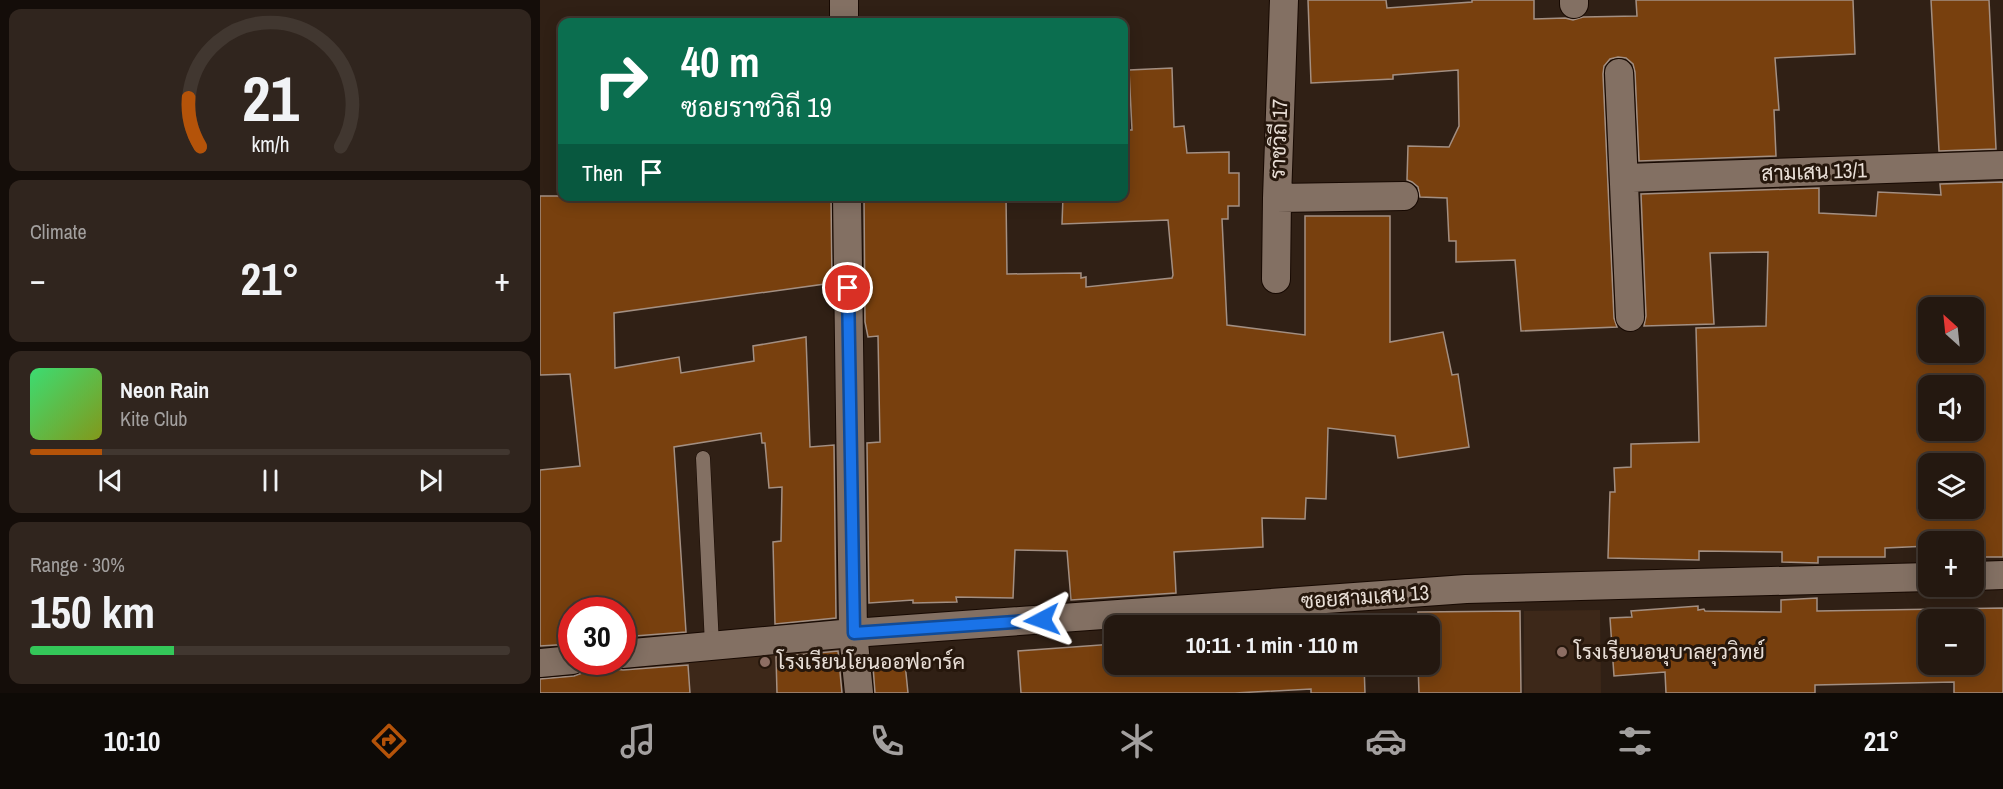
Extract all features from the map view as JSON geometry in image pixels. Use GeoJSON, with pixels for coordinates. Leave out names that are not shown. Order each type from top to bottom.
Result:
{"type":"FeatureCollection","features":[{"type":"Feature","properties":{"kind":"street"},"geometry":{"type":"LineString","coordinates":[[844,0],[844,18]]}},
{"type":"Feature","properties":{"kind":"street","name":"ราชวิถี 17"},"geometry":{"type":"LineString","coordinates":[[1276,279],[1284,0]]}},
{"type":"Feature","properties":{"kind":"street"},"geometry":{"type":"LineString","coordinates":[[1619,73],[1630,316]]}},
{"type":"Feature","properties":{"kind":"street","name":"สามเสน 13/1"},"geometry":{"type":"LineString","coordinates":[[1624,178],[2003,165]]}},
{"type":"Feature","properties":{"kind":"street"},"geometry":{"type":"LineString","coordinates":[[1277,198],[1404,196]]}},
{"type":"Feature","properties":{"kind":"street"},"geometry":{"type":"LineString","coordinates":[[847,201],[854,633],[859,693]]}},
{"type":"Feature","properties":{"kind":"street"},"geometry":{"type":"LineString","coordinates":[[1984,576],[2003,575]]}},
{"type":"Feature","properties":{"kind":"street","name":"ซอยสามเสน 13"},"geometry":{"type":"LineString","coordinates":[[636,653],[854,633],[1466,589],[1918,577]]}},
{"type":"Feature","properties":{"kind":"street"},"geometry":{"type":"LineString","coordinates":[[540,663],[558,661]]}},
{"type":"Feature","properties":{"kind":"lane"},"geometry":{"type":"LineString","coordinates":[[703,458],[712,645]]}},
{"type":"Feature","properties":{"kind":"shaded area","name":"โรงเรียนอนุบาลยุววิทย์"},"geometry":{"type":"Polygon","coordinates":[[[1600,610],[1601,693],[1524,693],[1524,611],[1600,610]]]}},
{"type":"Feature","properties":{"kind":"shaded area","name":"โรงเรียนโยนออฟอาร์ค"},"geometry":{"type":"Polygon","coordinates":[[[840,644],[842,693],[540,693],[540,680],[582,675],[636,675],[636,668],[840,644]]]}},
{"type":"Feature","properties":{"kind":"building"},"geometry":{"type":"Polygon","coordinates":[[[1308,0],[1386,0],[1387,8],[1472,2],[1472,0],[1534,0],[1534,19],[1573,20],[1583,17],[1637,16],[1636,0],[1853,0],[1855,54],[1775,58],[1779,110],[1774,110],[1776,156],[1639,161],[1633,64],[1626,58],[1610,59],[1604,66],[1603,74],[1614,318],[1617,327],[1521,331],[1515,260],[1456,262],[1456,241],[1449,241],[1447,198],[1420,197],[1418,187],[1407,180],[1408,146],[1449,147],[1459,126],[1458,70],[1393,75],[1393,79],[1311,83],[1308,0]]]}},
{"type":"Feature","properties":{"kind":"building"},"geometry":{"type":"Polygon","coordinates":[[[1931,0],[1989,0],[1996,149],[1939,151],[1931,0]]]}},
{"type":"Feature","properties":{"kind":"building"},"geometry":{"type":"Polygon","coordinates":[[[1172,68],[1174,127],[1184,126],[1187,153],[1229,152],[1229,173],[1239,173],[1239,206],[1228,206],[1228,219],[1222,219],[1227,325],[1305,335],[1305,216],[1390,216],[1390,342],[1443,332],[1452,375],[1458,374],[1469,447],[1398,458],[1395,436],[1328,428],[1326,499],[1306,498],[1305,519],[1262,518],[1263,547],[1174,552],[1176,593],[1071,600],[1067,551],[1015,550],[1013,598],[956,597],[957,602],[913,603],[913,600],[869,603],[867,443],[880,442],[878,336],[868,337],[865,322],[864,201],[1006,201],[1007,274],[1081,273],[1081,278],[1086,277],[1086,287],[1172,278],[1168,220],[1062,224],[1063,201],[1128,201],[1128,130],[1132,130],[1129,70],[1172,68]]]}},
{"type":"Feature","properties":{"kind":"building"},"geometry":{"type":"Polygon","coordinates":[[[2003,182],[2003,557],[1984,557],[1984,531],[1918,531],[1918,546],[1885,548],[1885,557],[1818,557],[1818,563],[1782,562],[1782,552],[1699,551],[1699,560],[1608,558],[1610,492],[1615,492],[1614,468],[1631,467],[1631,444],[1699,442],[1696,328],[1766,326],[1768,252],[1710,253],[1714,324],[1644,326],[1646,316],[1641,194],[1819,188],[1819,213],[1876,216],[1878,192],[1941,195],[1940,184],[2003,182]]]}},
{"type":"Feature","properties":{"kind":"building"},"geometry":{"type":"Polygon","coordinates":[[[540,196],[558,196],[558,201],[831,201],[832,283],[614,313],[615,368],[679,357],[681,373],[754,361],[753,346],[806,337],[810,447],[834,445],[836,618],[775,624],[773,542],[781,541],[782,487],[769,488],[765,443],[762,443],[761,433],[674,447],[686,632],[636,636],[636,597],[558,597],[558,645],[540,646],[540,470],[580,466],[570,374],[540,375],[540,196]]]}},
{"type":"Feature","properties":{"kind":"building"},"geometry":{"type":"Polygon","coordinates":[[[1817,598],[1817,611],[1918,609],[1918,675],[1984,675],[1984,609],[1941,609],[2003,608],[2003,693],[1954,693],[1954,682],[1815,685],[1815,693],[1666,693],[1665,672],[1614,676],[1610,618],[1632,617],[1631,611],[1698,606],[1698,610],[1704,609],[1705,611],[1781,612],[1781,600],[1817,598]]]}},
{"type":"Feature","properties":{"kind":"building"},"geometry":{"type":"Polygon","coordinates":[[[1520,611],[1521,693],[1419,693],[1418,675],[1440,675],[1440,615],[1418,615],[1418,612],[1520,611]]]}},
{"type":"Feature","properties":{"kind":"building"},"geometry":{"type":"Polygon","coordinates":[[[1104,645],[1104,675],[1364,675],[1365,693],[1311,693],[1311,689],[1235,693],[1021,693],[1018,651],[1104,645]]]}},
{"type":"Feature","properties":{"kind":"building"},"geometry":{"type":"Polygon","coordinates":[[[838,651],[842,693],[777,693],[776,657],[838,651]]]}},
{"type":"Feature","properties":{"kind":"building"},"geometry":{"type":"Polygon","coordinates":[[[905,663],[908,693],[875,693],[873,666],[905,663]]]}},
{"type":"Feature","properties":{"kind":"building"},"geometry":{"type":"Polygon","coordinates":[[[688,665],[690,693],[540,693],[540,679],[636,675],[636,669],[688,665]]]}},
{"type":"Feature","properties":{"kind":"place","name":"โรงเรียนอนุบาลยุววิทย์"},"geometry":{"type":"Point","coordinates":[1562,652]}},
{"type":"Feature","properties":{"kind":"place","name":"โรงเรียนโยนออฟอาร์ค"},"geometry":{"type":"Point","coordinates":[765,662]}},
{"type":"Feature","properties":{"kind":"route"},"geometry":{"type":"LineString","coordinates":[[848,288],[854,633],[1042,620]]}}]}
